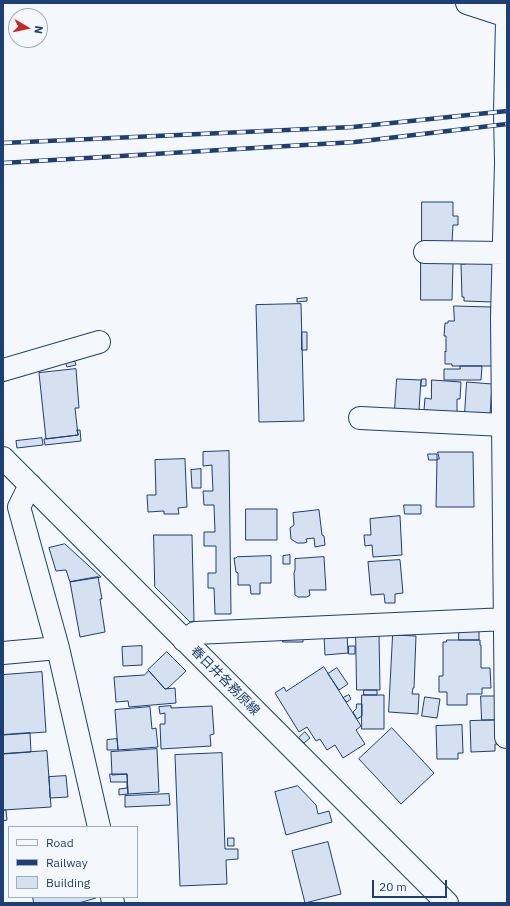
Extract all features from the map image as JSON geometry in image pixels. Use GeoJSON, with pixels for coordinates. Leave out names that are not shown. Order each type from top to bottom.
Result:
{"type":"FeatureCollection","features":[{"type":"Feature","properties":{"kind":"street"},"geometry":{"type":"LineString","coordinates":[[467,3],[507,16]]}},
{"type":"Feature","properties":{"kind":"street"},"geometry":{"type":"LineString","coordinates":[[506,737],[505,451],[503,425],[505,317],[504,253],[507,163],[507,20]]}},
{"type":"Feature","properties":{"kind":"street"},"geometry":{"type":"LineString","coordinates":[[425,252],[504,253]]}},
{"type":"Feature","properties":{"kind":"street"},"geometry":{"type":"LineString","coordinates":[[3,370],[99,342]]}},
{"type":"Feature","properties":{"kind":"street"},"geometry":{"type":"LineString","coordinates":[[360,418],[503,425]]}},
{"type":"Feature","properties":{"kind":"street","name":"春日井各務原線"},"geometry":{"type":"LineString","coordinates":[[3,458],[447,903]]}},
{"type":"Feature","properties":{"kind":"street"},"geometry":{"type":"LineString","coordinates":[[30,485],[19,507],[58,648],[99,826]]}},
{"type":"Feature","properties":{"kind":"street"},"geometry":{"type":"LineString","coordinates":[[184,640],[195,632],[506,619]]}},
{"type":"Feature","properties":{"kind":"street"},"geometry":{"type":"LineString","coordinates":[[3,653],[58,648]]}},
{"type":"Feature","properties":{"kind":"building"},"geometry":{"type":"Polygon","coordinates":[[[422,202],[453,202],[453,216],[458,216],[458,225],[453,225],[452,242],[422,242],[422,202]]]}},
{"type":"Feature","properties":{"kind":"building"},"geometry":{"type":"Polygon","coordinates":[[[421,262],[453,263],[452,300],[421,300],[421,262]]]}},
{"type":"Feature","properties":{"kind":"building"},"geometry":{"type":"Polygon","coordinates":[[[465,262],[494,263],[493,302],[464,301],[464,297],[462,297],[461,264],[465,264],[465,262]]]}},
{"type":"Feature","properties":{"kind":"building"},"geometry":{"type":"Polygon","coordinates":[[[307,298],[307,301],[297,302],[297,299],[307,298]]]}},
{"type":"Feature","properties":{"kind":"building"},"geometry":{"type":"Polygon","coordinates":[[[301,304],[304,421],[259,422],[256,305],[301,304]]]}},
{"type":"Feature","properties":{"kind":"building"},"geometry":{"type":"Polygon","coordinates":[[[454,306],[491,307],[493,366],[452,366],[452,364],[445,364],[445,323],[448,323],[448,321],[454,321],[454,306]]]}},
{"type":"Feature","properties":{"kind":"building"},"geometry":{"type":"Polygon","coordinates":[[[302,332],[307,332],[307,350],[302,350],[302,332]]]}},
{"type":"Feature","properties":{"kind":"building"},"geometry":{"type":"Polygon","coordinates":[[[74,359],[76,365],[67,367],[65,361],[74,359]]]}},
{"type":"Feature","properties":{"kind":"building"},"geometry":{"type":"Polygon","coordinates":[[[460,366],[482,366],[481,380],[444,380],[444,369],[460,369],[460,366]]]}},
{"type":"Feature","properties":{"kind":"building"},"geometry":{"type":"Polygon","coordinates":[[[76,369],[79,408],[75,408],[78,435],[46,439],[39,373],[76,369]]]}},
{"type":"Feature","properties":{"kind":"building"},"geometry":{"type":"Polygon","coordinates":[[[397,379],[421,380],[419,410],[395,409],[397,379]]]}},
{"type":"Feature","properties":{"kind":"building"},"geometry":{"type":"Polygon","coordinates":[[[422,379],[426,379],[426,386],[421,386],[422,379]]]}},
{"type":"Feature","properties":{"kind":"building"},"geometry":{"type":"Polygon","coordinates":[[[432,380],[461,382],[460,399],[457,399],[457,412],[424,410],[425,398],[431,399],[432,380]]]}},
{"type":"Feature","properties":{"kind":"building"},"geometry":{"type":"Polygon","coordinates":[[[467,382],[492,384],[490,415],[465,413],[467,382]]]}},
{"type":"Feature","properties":{"kind":"building"},"geometry":{"type":"Polygon","coordinates":[[[77,430],[80,430],[81,441],[45,445],[44,439],[78,435],[77,430]]]}},
{"type":"Feature","properties":{"kind":"building"},"geometry":{"type":"Polygon","coordinates":[[[42,438],[43,445],[17,448],[16,441],[42,438]]]}},
{"type":"Feature","properties":{"kind":"building"},"geometry":{"type":"Polygon","coordinates":[[[229,451],[231,614],[215,614],[214,588],[208,588],[208,573],[216,573],[216,546],[204,546],[204,532],[215,532],[214,505],[204,505],[203,491],[213,491],[212,465],[203,466],[203,452],[229,451]]]}},
{"type":"Feature","properties":{"kind":"building"},"geometry":{"type":"Polygon","coordinates":[[[438,452],[473,452],[474,507],[436,507],[437,459],[439,459],[438,452]]]}},
{"type":"Feature","properties":{"kind":"building"},"geometry":{"type":"Polygon","coordinates":[[[428,454],[437,454],[437,460],[429,460],[428,454]]]}},
{"type":"Feature","properties":{"kind":"building"},"geometry":{"type":"Polygon","coordinates":[[[185,459],[187,507],[178,508],[179,514],[164,514],[164,511],[148,512],[147,495],[156,495],[155,460],[185,459]]]}},
{"type":"Feature","properties":{"kind":"building"},"geometry":{"type":"Polygon","coordinates":[[[201,469],[201,488],[192,488],[191,470],[201,469]]]}},
{"type":"Feature","properties":{"kind":"building"},"geometry":{"type":"Polygon","coordinates":[[[404,505],[421,505],[421,514],[405,514],[404,505]]]}},
{"type":"Feature","properties":{"kind":"building"},"geometry":{"type":"Polygon","coordinates":[[[246,509],[277,509],[277,540],[246,540],[246,509]]]}},
{"type":"Feature","properties":{"kind":"building"},"geometry":{"type":"Polygon","coordinates":[[[319,510],[322,535],[324,536],[325,545],[315,547],[314,538],[306,539],[307,542],[304,543],[297,543],[291,539],[290,528],[294,525],[293,513],[319,510]]]}},
{"type":"Feature","properties":{"kind":"building"},"geometry":{"type":"Polygon","coordinates":[[[400,516],[402,555],[373,557],[372,545],[365,546],[364,535],[371,535],[370,519],[400,516]]]}},
{"type":"Feature","properties":{"kind":"building"},"geometry":{"type":"Polygon","coordinates":[[[154,535],[192,535],[194,621],[190,622],[155,587],[154,535]]]}},
{"type":"Feature","properties":{"kind":"building"},"geometry":{"type":"Polygon","coordinates":[[[65,544],[101,577],[70,582],[66,570],[56,571],[49,548],[65,544]]]}},
{"type":"Feature","properties":{"kind":"building"},"geometry":{"type":"Polygon","coordinates":[[[290,555],[290,564],[283,564],[283,556],[290,555]]]}},
{"type":"Feature","properties":{"kind":"building"},"geometry":{"type":"Polygon","coordinates":[[[271,556],[271,583],[260,583],[260,594],[251,594],[250,585],[238,585],[238,573],[236,572],[234,558],[271,556]]]}},
{"type":"Feature","properties":{"kind":"building"},"geometry":{"type":"Polygon","coordinates":[[[324,557],[326,590],[309,590],[310,595],[307,597],[298,597],[295,595],[295,559],[324,557]]]}},
{"type":"Feature","properties":{"kind":"building"},"geometry":{"type":"Polygon","coordinates":[[[400,560],[403,593],[395,594],[395,603],[385,603],[384,594],[371,595],[368,562],[400,560]]]}},
{"type":"Feature","properties":{"kind":"building"},"geometry":{"type":"Polygon","coordinates":[[[98,577],[105,632],[80,637],[70,582],[98,577]]]}},
{"type":"Feature","properties":{"kind":"building"},"geometry":{"type":"Polygon","coordinates":[[[459,631],[479,631],[479,640],[459,640],[459,631]]]}},
{"type":"Feature","properties":{"kind":"building"},"geometry":{"type":"Polygon","coordinates":[[[347,634],[348,653],[325,655],[324,635],[347,634]]]}},
{"type":"Feature","properties":{"kind":"building"},"geometry":{"type":"Polygon","coordinates":[[[356,634],[379,634],[380,690],[357,690],[356,634]]]}},
{"type":"Feature","properties":{"kind":"building"},"geometry":{"type":"Polygon","coordinates":[[[393,635],[416,636],[414,688],[412,694],[419,694],[418,714],[389,712],[393,635]]]}},
{"type":"Feature","properties":{"kind":"building"},"geometry":{"type":"Polygon","coordinates":[[[283,636],[303,636],[303,642],[283,642],[283,636]]]}},
{"type":"Feature","properties":{"kind":"building"},"geometry":{"type":"Polygon","coordinates":[[[447,640],[480,640],[481,668],[490,668],[491,688],[482,688],[482,694],[467,694],[467,705],[447,705],[447,692],[439,692],[439,676],[443,676],[443,642],[446,642],[447,640]]]}},
{"type":"Feature","properties":{"kind":"building"},"geometry":{"type":"Polygon","coordinates":[[[142,646],[142,665],[123,666],[122,647],[142,646]]]}},
{"type":"Feature","properties":{"kind":"building"},"geometry":{"type":"Polygon","coordinates":[[[349,646],[355,646],[355,654],[349,654],[349,646]]]}},
{"type":"Feature","properties":{"kind":"building"},"geometry":{"type":"Polygon","coordinates":[[[167,652],[186,671],[165,689],[148,670],[167,652]]]}},
{"type":"Feature","properties":{"kind":"building"},"geometry":{"type":"Polygon","coordinates":[[[324,667],[361,726],[356,730],[365,744],[343,758],[335,745],[327,750],[320,739],[316,741],[307,727],[299,732],[275,693],[284,687],[286,691],[324,667]]]}},
{"type":"Feature","properties":{"kind":"building"},"geometry":{"type":"Polygon","coordinates":[[[337,668],[348,684],[339,690],[328,674],[337,668]]]}},
{"type":"Feature","properties":{"kind":"building"},"geometry":{"type":"Polygon","coordinates":[[[149,671],[165,689],[175,688],[176,703],[129,707],[128,701],[116,702],[114,677],[144,675],[149,671]]]}},
{"type":"Feature","properties":{"kind":"building"},"geometry":{"type":"Polygon","coordinates":[[[42,672],[46,732],[3,735],[3,675],[42,672]]]}},
{"type":"Feature","properties":{"kind":"building"},"geometry":{"type":"Polygon","coordinates":[[[364,690],[377,690],[377,695],[364,695],[364,690]]]}},
{"type":"Feature","properties":{"kind":"building"},"geometry":{"type":"Polygon","coordinates":[[[349,695],[351,699],[347,702],[343,698],[349,695]]]}},
{"type":"Feature","properties":{"kind":"building"},"geometry":{"type":"Polygon","coordinates":[[[362,695],[384,695],[384,729],[362,729],[362,695]]]}},
{"type":"Feature","properties":{"kind":"building"},"geometry":{"type":"Polygon","coordinates":[[[481,696],[499,696],[499,720],[482,720],[481,696]]]}},
{"type":"Feature","properties":{"kind":"building"},"geometry":{"type":"Polygon","coordinates":[[[425,697],[440,699],[437,718],[422,716],[425,697]]]}},
{"type":"Feature","properties":{"kind":"building"},"geometry":{"type":"Polygon","coordinates":[[[357,704],[362,704],[362,716],[357,719],[353,712],[356,709],[357,704]]]}},
{"type":"Feature","properties":{"kind":"building"},"geometry":{"type":"Polygon","coordinates":[[[171,706],[171,708],[212,706],[214,734],[210,735],[211,746],[161,749],[160,724],[165,724],[165,713],[160,714],[159,707],[171,706]]]}},
{"type":"Feature","properties":{"kind":"building"},"geometry":{"type":"Polygon","coordinates":[[[150,707],[152,729],[156,728],[158,747],[118,750],[115,710],[150,707]]]}},
{"type":"Feature","properties":{"kind":"building"},"geometry":{"type":"Polygon","coordinates":[[[502,720],[503,744],[495,744],[495,751],[471,752],[470,721],[502,720]]]}},
{"type":"Feature","properties":{"kind":"building"},"geometry":{"type":"Polygon","coordinates":[[[462,725],[463,753],[458,753],[458,759],[437,759],[436,726],[462,725]]]}},
{"type":"Feature","properties":{"kind":"building"},"geometry":{"type":"Polygon","coordinates":[[[392,728],[434,773],[401,804],[359,759],[392,728]]]}},
{"type":"Feature","properties":{"kind":"building"},"geometry":{"type":"Polygon","coordinates":[[[305,732],[310,738],[304,743],[299,738],[305,732]]]}},
{"type":"Feature","properties":{"kind":"building"},"geometry":{"type":"Polygon","coordinates":[[[30,733],[31,752],[3,754],[3,735],[30,733]]]}},
{"type":"Feature","properties":{"kind":"building"},"geometry":{"type":"Polygon","coordinates":[[[117,739],[118,750],[107,750],[107,740],[117,739]]]}},
{"type":"Feature","properties":{"kind":"building"},"geometry":{"type":"Polygon","coordinates":[[[157,749],[159,792],[128,794],[127,774],[112,775],[111,752],[157,749]]]}},
{"type":"Feature","properties":{"kind":"building"},"geometry":{"type":"Polygon","coordinates":[[[47,751],[51,807],[3,810],[3,754],[47,751]]]}},
{"type":"Feature","properties":{"kind":"building"},"geometry":{"type":"Polygon","coordinates":[[[222,753],[225,849],[238,849],[238,859],[226,860],[227,884],[180,886],[175,755],[222,753]]]}},
{"type":"Feature","properties":{"kind":"building"},"geometry":{"type":"Polygon","coordinates":[[[110,774],[127,774],[128,794],[119,795],[119,789],[127,788],[127,782],[111,782],[110,774]]]}},
{"type":"Feature","properties":{"kind":"building"},"geometry":{"type":"Polygon","coordinates":[[[66,776],[68,797],[50,798],[49,777],[66,776]]]}},
{"type":"Feature","properties":{"kind":"building"},"geometry":{"type":"Polygon","coordinates":[[[298,786],[316,805],[318,814],[329,811],[332,822],[286,835],[275,792],[298,786]]]}},
{"type":"Feature","properties":{"kind":"building"},"geometry":{"type":"Polygon","coordinates":[[[169,794],[170,805],[125,807],[125,796],[169,794]]]}},
{"type":"Feature","properties":{"kind":"building"},"geometry":{"type":"Polygon","coordinates":[[[3,810],[6,810],[7,820],[3,821],[3,810]]]}},
{"type":"Feature","properties":{"kind":"building"},"geometry":{"type":"Polygon","coordinates":[[[228,838],[234,838],[234,846],[228,846],[228,838]]]}},
{"type":"Feature","properties":{"kind":"building"},"geometry":{"type":"Polygon","coordinates":[[[328,842],[341,894],[305,903],[292,851],[328,842]]]}},
{"type":"Feature","properties":{"kind":"building"},"geometry":{"type":"Polygon","coordinates":[[[33,898],[96,898],[79,903],[34,903],[33,898]]]}},
{"type":"Feature","properties":{"kind":"railway"},"geometry":{"type":"LineString","coordinates":[[3,143],[353,127],[507,111]]}},
{"type":"Feature","properties":{"kind":"railway"},"geometry":{"type":"LineString","coordinates":[[3,163],[355,142],[507,124]]}}]}
